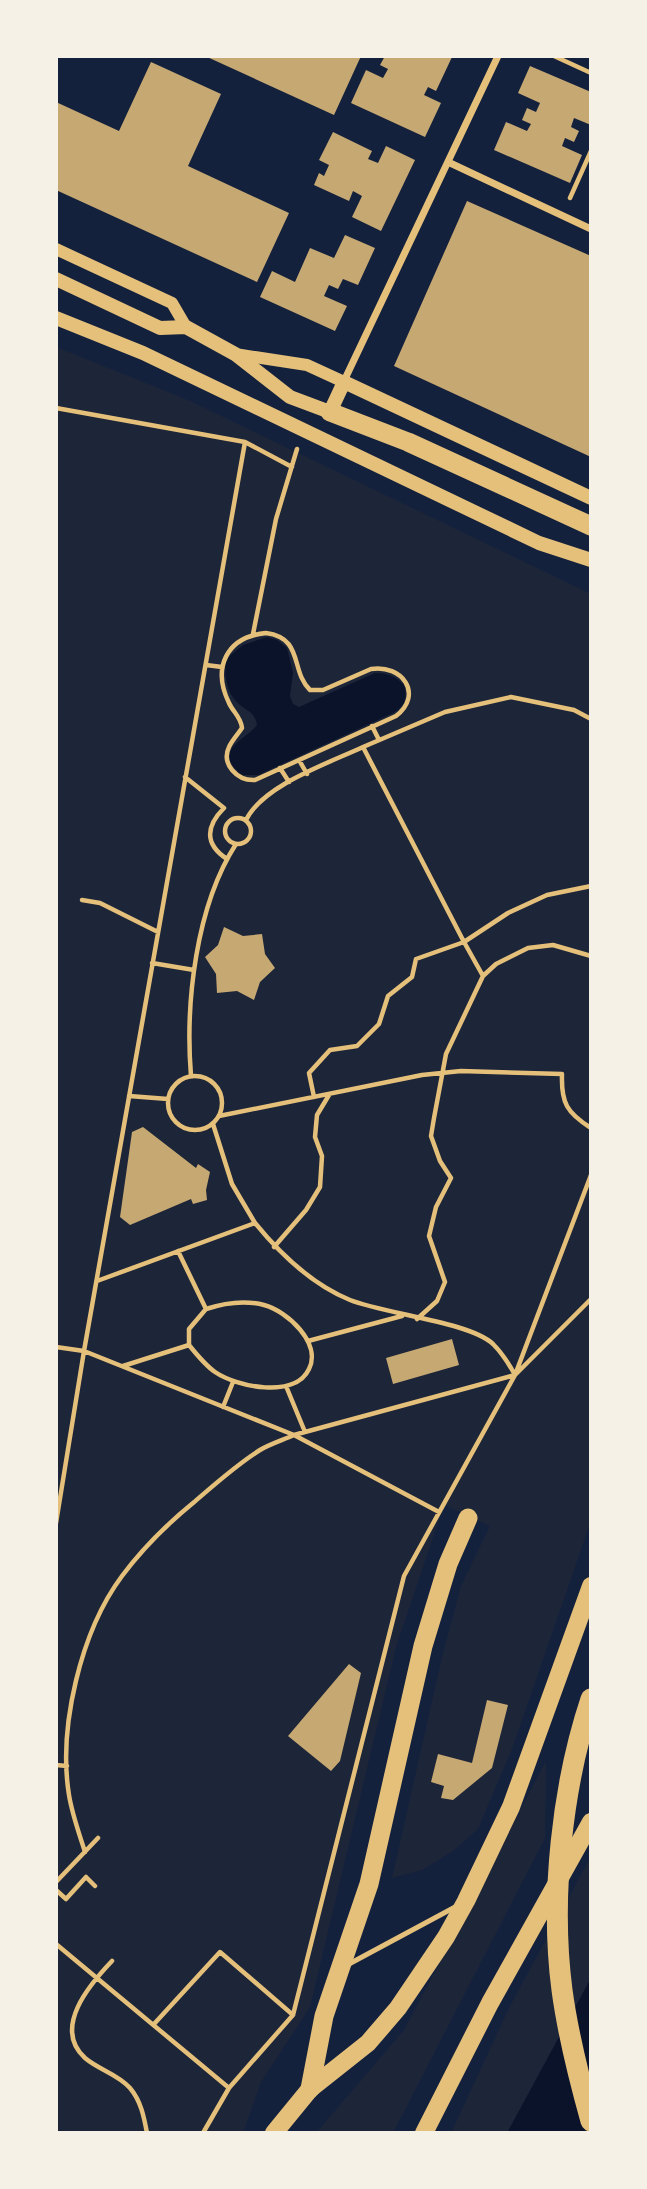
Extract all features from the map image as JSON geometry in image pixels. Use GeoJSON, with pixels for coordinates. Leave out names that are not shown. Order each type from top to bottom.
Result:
{"type":"FeatureCollection","features":[{"type":"Feature","properties":{"kind":"highway"},"geometry":{"type":"LineString","coordinates":[[330,412],[428,451],[591,526]]}},
{"type":"Feature","properties":{"kind":"highway"},"geometry":{"type":"LineString","coordinates":[[310,2089],[324,2016],[369,1884],[423,1646],[448,1564],[468,1518]]}},
{"type":"Feature","properties":{"kind":"highway"},"geometry":{"type":"LineString","coordinates":[[591,1699],[574,1764],[566,1811],[559,1904],[562,1988],[571,2042],[591,2121]]}},
{"type":"Feature","properties":{"kind":"main road"},"geometry":{"type":"LineString","coordinates":[[56,279],[160,328],[186,327],[235,354],[290,397],[330,412],[344,382],[591,498]]}},
{"type":"Feature","properties":{"kind":"main road"},"geometry":{"type":"LineString","coordinates":[[56,318],[143,353],[540,543],[591,560]]}},
{"type":"Feature","properties":{"kind":"main road"},"geometry":{"type":"LineString","coordinates":[[274,2133],[310,2089],[368,2043],[398,2008],[446,1937],[511,1807],[591,1587]]}},
{"type":"Feature","properties":{"kind":"main road"},"geometry":{"type":"LineString","coordinates":[[425,2133],[490,2003],[591,1822]]}},
{"type":"Feature","properties":{"kind":"street"},"geometry":{"type":"LineString","coordinates":[[235,354],[307,365],[344,382],[498,56]]}},
{"type":"Feature","properties":{"kind":"street"},"geometry":{"type":"LineString","coordinates":[[448,162],[591,229]]}},
{"type":"Feature","properties":{"kind":"street"},"geometry":{"type":"LineString","coordinates":[[56,249],[172,303],[186,327]]}},
{"type":"Feature","properties":{"kind":"lane"},"geometry":{"type":"LineString","coordinates":[[342,1967],[466,1901]]}},
{"type":"Feature","properties":{"kind":"path"},"geometry":{"type":"LineString","coordinates":[[554,56],[591,73]]}},
{"type":"Feature","properties":{"kind":"path"},"geometry":{"type":"LineString","coordinates":[[570,198],[591,151]]}},
{"type":"Feature","properties":{"kind":"path"},"geometry":{"type":"LineString","coordinates":[[56,408],[245,442],[292,467]]}},
{"type":"Feature","properties":{"kind":"path"},"geometry":{"type":"LineString","coordinates":[[56,1523],[96,1281],[245,442]]}},
{"type":"Feature","properties":{"kind":"path"},"geometry":{"type":"LineString","coordinates":[[253,635],[276,519],[297,447]]}},
{"type":"Feature","properties":{"kind":"path"},"geometry":{"type":"LineString","coordinates":[[266,633],[284,639],[291,646],[300,674],[310,690],[323,690],[371,669],[380,668],[400,676],[409,690],[407,704],[396,716],[249,780],[236,776],[232,771],[227,752],[242,728],[242,723],[224,691],[222,667],[229,651],[237,643],[253,635],[266,633]]}},
{"type":"Feature","properties":{"kind":"path"},"geometry":{"type":"LineString","coordinates":[[205,664],[222,667]]}},
{"type":"Feature","properties":{"kind":"path"},"geometry":{"type":"LineString","coordinates":[[246,820],[257,803],[289,782],[446,712],[511,697],[574,710],[591,719]]}},
{"type":"Feature","properties":{"kind":"path"},"geometry":{"type":"LineString","coordinates":[[372,726],[379,740]]}},
{"type":"Feature","properties":{"kind":"path"},"geometry":{"type":"LineString","coordinates":[[363,747],[483,976]]}},
{"type":"Feature","properties":{"kind":"path"},"geometry":{"type":"LineString","coordinates":[[299,760],[307,774]]}},
{"type":"Feature","properties":{"kind":"path"},"geometry":{"type":"LineString","coordinates":[[280,768],[289,782]]}},
{"type":"Feature","properties":{"kind":"path"},"geometry":{"type":"LineString","coordinates":[[185,777],[224,808],[213,822],[210,835],[214,849],[227,859]]}},
{"type":"Feature","properties":{"kind":"path"},"geometry":{"type":"LineString","coordinates":[[234,818],[246,820],[251,827],[245,842],[236,844],[228,840],[226,827],[234,818]]}},
{"type":"Feature","properties":{"kind":"path"},"geometry":{"type":"LineString","coordinates":[[191,1076],[190,999],[194,970],[208,911],[227,859],[236,844]]}},
{"type":"Feature","properties":{"kind":"path"},"geometry":{"type":"LineString","coordinates":[[314,1097],[309,1073],[330,1050],[357,1046],[379,1024],[388,996],[412,976],[416,959],[464,942],[508,913],[547,895],[591,886]]}},
{"type":"Feature","properties":{"kind":"path"},"geometry":{"type":"LineString","coordinates":[[82,900],[100,903],[158,932]]}},
{"type":"Feature","properties":{"kind":"path"},"geometry":{"type":"LineString","coordinates":[[417,1319],[437,1301],[446,1282],[429,1236],[436,1207],[451,1178],[440,1161],[431,1136],[441,1073],[446,1054],[483,976],[496,964],[528,948],[553,945],[591,956]]}},
{"type":"Feature","properties":{"kind":"path"},"geometry":{"type":"LineString","coordinates":[[152,963],[194,970]]}},
{"type":"Feature","properties":{"kind":"path"},"geometry":{"type":"LineString","coordinates":[[219,1116],[422,1075],[562,1074],[562,1094],[569,1112],[591,1128]]}},
{"type":"Feature","properties":{"kind":"path"},"geometry":{"type":"LineString","coordinates":[[191,1076],[208,1078],[215,1083],[222,1099],[219,1116],[205,1129],[186,1129],[172,1118],[168,1100],[175,1084],[191,1076]]}},
{"type":"Feature","properties":{"kind":"path"},"geometry":{"type":"LineString","coordinates":[[274,1247],[306,1210],[320,1187],[322,1156],[315,1137],[317,1115],[329,1094]]}},
{"type":"Feature","properties":{"kind":"path"},"geometry":{"type":"LineString","coordinates":[[129,1096],[168,1100]]}},
{"type":"Feature","properties":{"kind":"path"},"geometry":{"type":"LineString","coordinates":[[213,1124],[232,1184],[255,1223],[293,1266],[349,1300],[403,1316],[460,1328],[492,1342],[515,1375]]}},
{"type":"Feature","properties":{"kind":"path"},"geometry":{"type":"LineString","coordinates":[[515,1375],[591,1175]]}},
{"type":"Feature","properties":{"kind":"path"},"geometry":{"type":"LineString","coordinates":[[96,1281],[255,1223]]}},
{"type":"Feature","properties":{"kind":"path"},"geometry":{"type":"LineString","coordinates":[[178,1251],[206,1309]]}},
{"type":"Feature","properties":{"kind":"path"},"geometry":{"type":"LineString","coordinates":[[224,1303],[265,1305],[284,1314],[298,1326],[308,1341],[312,1358],[309,1370],[298,1382],[286,1386],[251,1386],[233,1382],[203,1362],[189,1345],[189,1329],[206,1309],[224,1303]]}},
{"type":"Feature","properties":{"kind":"path"},"geometry":{"type":"LineString","coordinates":[[308,1341],[403,1316]]}},
{"type":"Feature","properties":{"kind":"path"},"geometry":{"type":"LineString","coordinates":[[122,1366],[189,1345]]}},
{"type":"Feature","properties":{"kind":"path"},"geometry":{"type":"LineString","coordinates":[[56,1348],[84,1351],[294,1435],[439,1513]]}},
{"type":"Feature","properties":{"kind":"path"},"geometry":{"type":"LineString","coordinates":[[85,1852],[69,1796],[67,1766],[72,1698],[82,1658],[98,1620],[120,1578],[149,1542],[226,1475],[261,1450],[294,1435],[515,1375]]}},
{"type":"Feature","properties":{"kind":"path"},"geometry":{"type":"LineString","coordinates":[[223,1407],[233,1382]]}},
{"type":"Feature","properties":{"kind":"path"},"geometry":{"type":"LineString","coordinates":[[286,1386],[305,1432]]}},
{"type":"Feature","properties":{"kind":"path"},"geometry":{"type":"LineString","coordinates":[[56,1765],[67,1766]]}},
{"type":"Feature","properties":{"kind":"path"},"geometry":{"type":"LineString","coordinates":[[56,1882],[98,1838]]}},
{"type":"Feature","properties":{"kind":"path"},"geometry":{"type":"LineString","coordinates":[[56,1891],[66,1899],[86,1878],[95,1886]]}},
{"type":"Feature","properties":{"kind":"path"},"geometry":{"type":"LineString","coordinates":[[56,1944],[229,2088]]}},
{"type":"Feature","properties":{"kind":"path"},"geometry":{"type":"LineString","coordinates":[[154,2024],[220,1952],[293,2015],[229,2088],[203,2133]]}},
{"type":"Feature","properties":{"kind":"path"},"geometry":{"type":"LineString","coordinates":[[111,1961],[78,2003],[74,2028],[78,2049],[84,2057],[119,2078],[138,2099],[147,2133]]}},
{"type":"Feature","properties":{"kind":"shaded area"},"geometry":{"type":"Polygon","coordinates":[[[56,347],[188,400],[591,594],[591,1521],[512,1749],[478,1829],[453,1851],[422,1870],[392,1878],[442,1657],[461,1586],[490,1526],[444,1505],[396,1647],[310,2007],[261,2082],[243,2133],[56,2133],[56,347]]]}},
{"type":"Feature","properties":{"kind":"shaded area"},"geometry":{"type":"Polygon","coordinates":[[[267,637],[277,640],[287,648],[293,673],[290,696],[293,704],[299,707],[375,673],[391,676],[404,685],[404,702],[393,713],[258,775],[242,775],[233,766],[230,752],[257,725],[253,715],[235,701],[229,690],[225,671],[226,659],[243,645],[267,637]]]}},
{"type":"Feature","properties":{"kind":"shaded area"},"geometry":{"type":"Polygon","coordinates":[[[546,1761],[545,1838],[393,2133],[316,2133],[404,2030],[546,1761]]]}},
{"type":"Feature","properties":{"kind":"shaded area"},"geometry":{"type":"Polygon","coordinates":[[[591,1856],[591,1978],[507,2133],[451,2133],[509,2008],[591,1856]]]}},
{"type":"Feature","properties":{"kind":"shaded area"},"geometry":{"type":"Polygon","coordinates":[[[591,1978],[591,2133],[507,2133],[591,1978]]]}},
{"type":"Feature","properties":{"kind":"building"},"geometry":{"type":"Polygon","coordinates":[[[205,56],[361,56],[334,115],[205,56]]]}},
{"type":"Feature","properties":{"kind":"building"},"geometry":{"type":"Polygon","coordinates":[[[385,56],[452,57],[436,91],[428,87],[424,95],[441,103],[425,137],[351,103],[366,70],[383,78],[388,69],[380,65],[385,56]]]}},
{"type":"Feature","properties":{"kind":"building"},"geometry":{"type":"Polygon","coordinates":[[[151,62],[221,94],[188,166],[289,213],[257,282],[56,190],[56,102],[119,131],[151,62]]]}},
{"type":"Feature","properties":{"kind":"building"},"geometry":{"type":"Polygon","coordinates":[[[530,66],[591,92],[591,125],[574,118],[571,127],[579,131],[574,142],[565,138],[562,146],[582,155],[570,183],[494,150],[506,122],[527,131],[531,124],[522,120],[527,108],[536,112],[540,103],[518,93],[530,66]]]}},
{"type":"Feature","properties":{"kind":"building"},"geometry":{"type":"Polygon","coordinates":[[[333,132],[372,151],[368,159],[378,163],[386,146],[415,160],[381,231],[352,217],[362,196],[353,191],[349,201],[314,185],[319,173],[324,176],[329,165],[319,160],[333,132]]]}},
{"type":"Feature","properties":{"kind":"building"},"geometry":{"type":"Polygon","coordinates":[[[467,201],[591,256],[591,457],[394,366],[467,201]]]}},
{"type":"Feature","properties":{"kind":"building"},"geometry":{"type":"Polygon","coordinates":[[[345,235],[375,248],[358,285],[343,279],[338,289],[329,285],[324,296],[347,306],[335,331],[260,297],[272,271],[295,282],[310,248],[334,258],[345,235]]]}},
{"type":"Feature","properties":{"kind":"building"},"geometry":{"type":"Polygon","coordinates":[[[224,927],[243,936],[262,934],[265,954],[275,968],[260,982],[254,1000],[237,991],[217,993],[216,974],[205,957],[218,945],[224,927]]]}},
{"type":"Feature","properties":{"kind":"building"},"geometry":{"type":"Polygon","coordinates":[[[143,1127],[196,1168],[198,1164],[210,1172],[207,1200],[193,1204],[191,1199],[130,1225],[120,1217],[132,1132],[143,1127]]]}},
{"type":"Feature","properties":{"kind":"building"},"geometry":{"type":"Polygon","coordinates":[[[452,1339],[459,1365],[393,1384],[386,1358],[452,1339]]]}},
{"type":"Feature","properties":{"kind":"building"},"geometry":{"type":"Polygon","coordinates":[[[349,1664],[361,1673],[340,1761],[331,1771],[288,1736],[349,1664]]]}},
{"type":"Feature","properties":{"kind":"building"},"geometry":{"type":"Polygon","coordinates":[[[487,1700],[508,1705],[492,1768],[453,1800],[441,1798],[444,1786],[431,1782],[438,1754],[472,1763],[487,1700]]]}}]}
